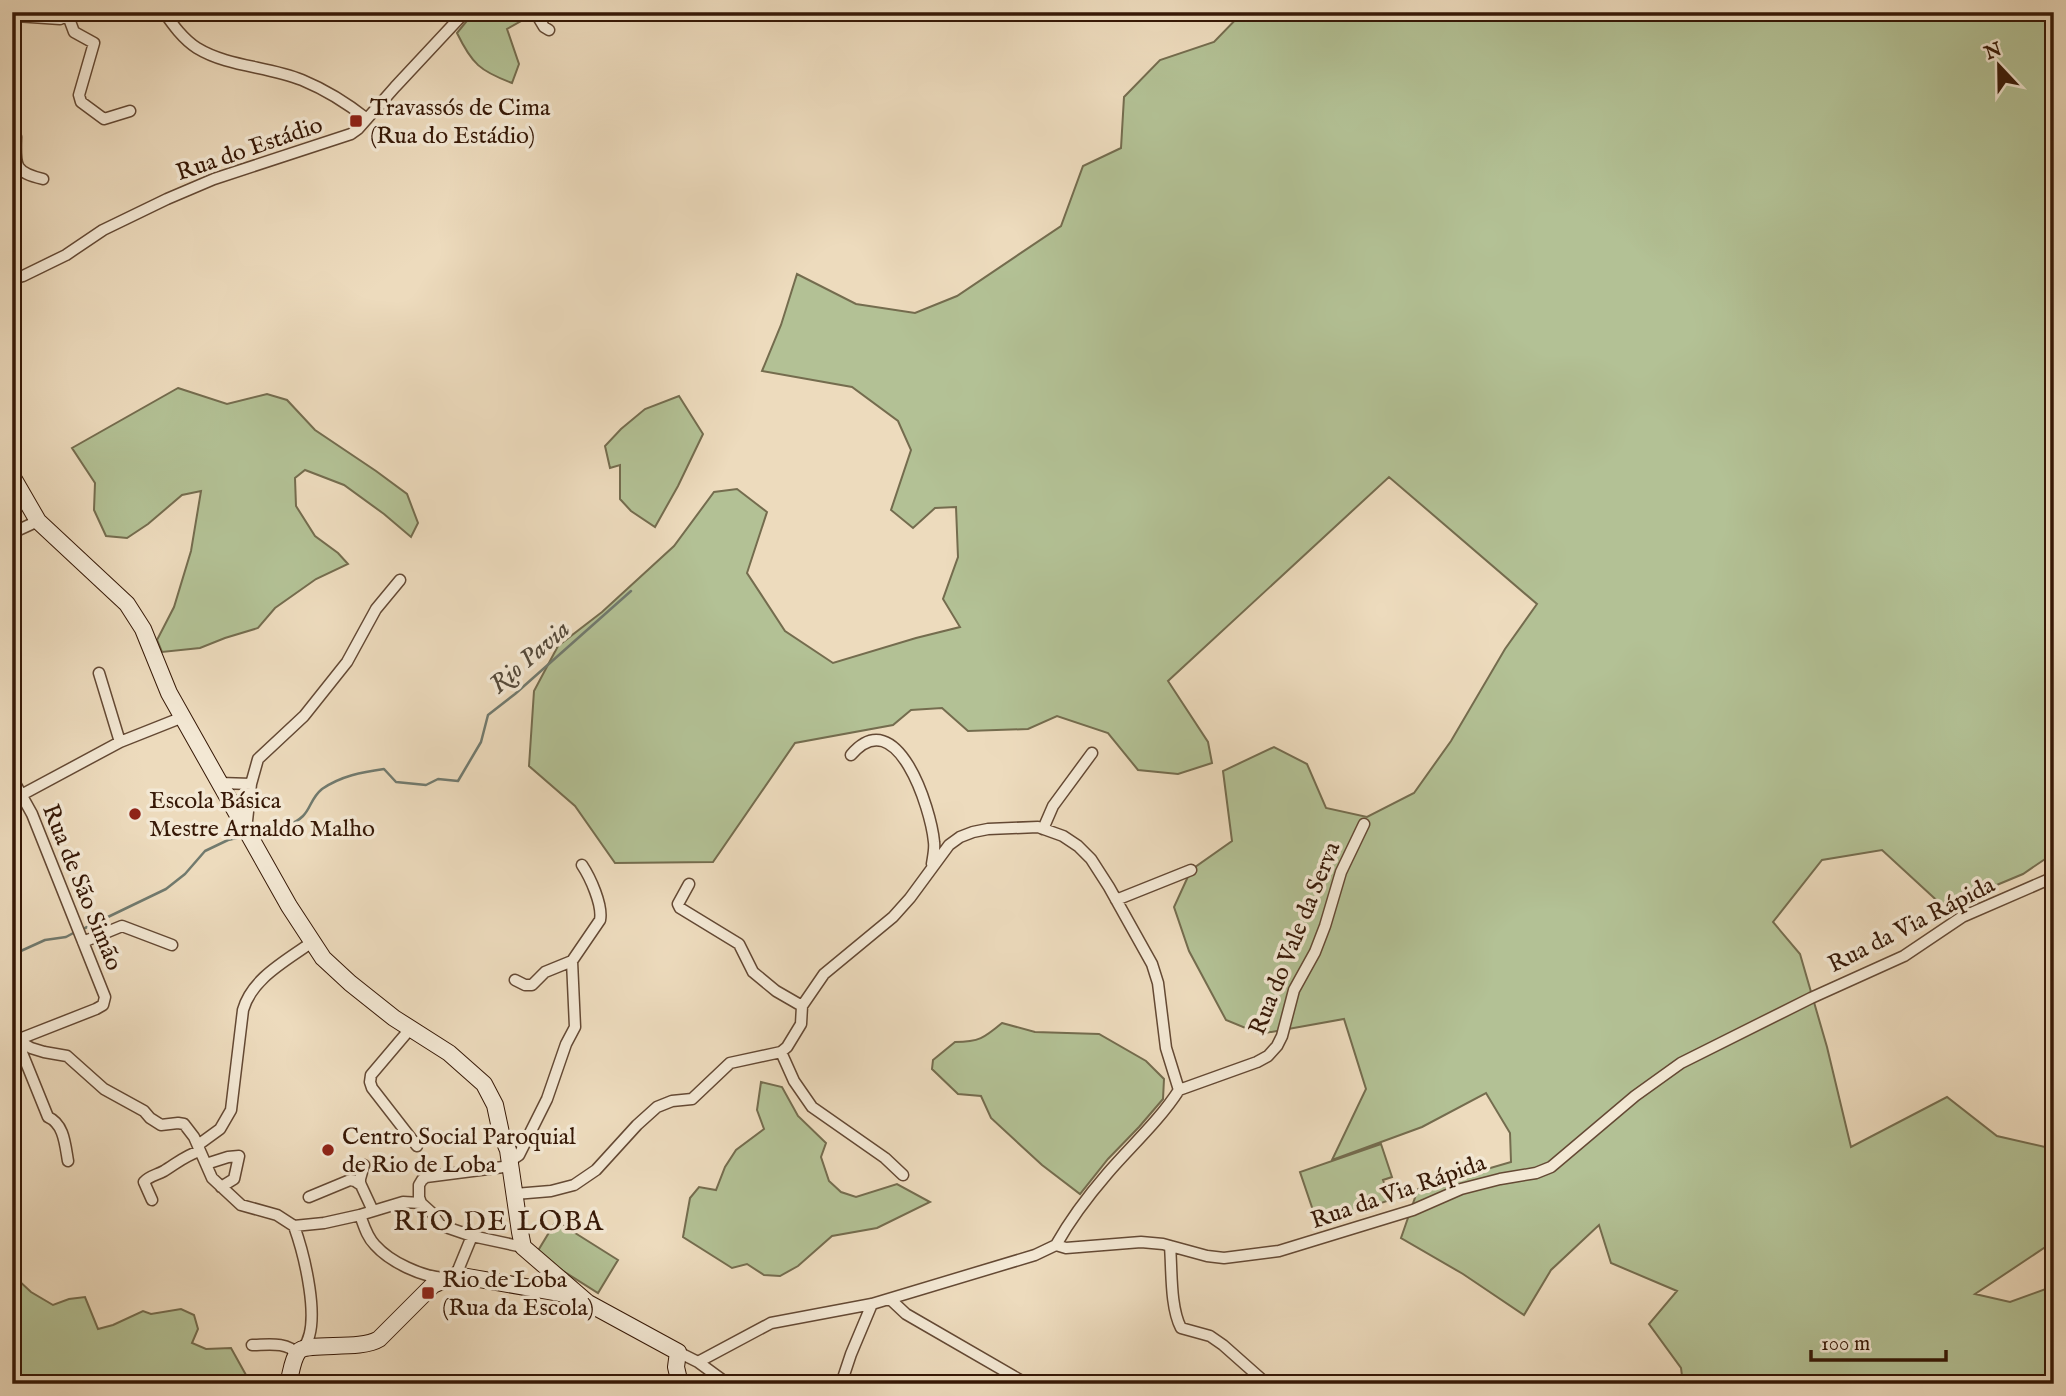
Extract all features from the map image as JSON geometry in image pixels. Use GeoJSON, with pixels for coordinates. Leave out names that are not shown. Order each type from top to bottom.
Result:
{"type":"FeatureCollection","features":[{"type":"Feature","properties":{"kind":"street"},"geometry":{"type":"LineString","coordinates":[[164,12],[177,30],[196,47],[231,62],[300,79],[344,101],[367,119]]}},
{"type":"Feature","properties":{"kind":"street","name":"Rua do Estádio"},"geometry":{"type":"LineString","coordinates":[[12,279],[66,255],[103,230],[167,199],[214,179],[358,130],[465,12]]}},
{"type":"Feature","properties":{"kind":"street"},"geometry":{"type":"LineString","coordinates":[[535,12],[544,27],[549,30]]}},
{"type":"Feature","properties":{"kind":"street"},"geometry":{"type":"LineString","coordinates":[[13,17],[60,19],[71,14],[74,32],[94,43],[79,95],[81,102],[104,119],[130,111]]}},
{"type":"Feature","properties":{"kind":"street"},"geometry":{"type":"LineString","coordinates":[[12,135],[16,137],[15,156],[19,168],[24,174],[43,179]]}},
{"type":"Feature","properties":{"kind":"street"},"geometry":{"type":"LineString","coordinates":[[12,476],[38,521],[127,604],[143,629],[162,677],[183,718],[323,958],[410,1029],[449,1053],[484,1084],[495,1105],[510,1163],[523,1247]]}},
{"type":"Feature","properties":{"kind":"street"},"geometry":{"type":"LineString","coordinates":[[12,533],[38,521]]}},
{"type":"Feature","properties":{"kind":"street"},"geometry":{"type":"LineString","coordinates":[[246,830],[251,784],[258,759],[292,729],[330,684],[347,662],[376,609],[400,580]]}},
{"type":"Feature","properties":{"kind":"street"},"geometry":{"type":"LineString","coordinates":[[99,673],[120,742]]}},
{"type":"Feature","properties":{"kind":"street"},"geometry":{"type":"LineString","coordinates":[[17,797],[120,742],[183,718]]}},
{"type":"Feature","properties":{"kind":"street"},"geometry":{"type":"LineString","coordinates":[[850,755],[862,745],[880,740],[892,744],[900,752],[916,779],[930,821],[935,844],[932,867]]}},
{"type":"Feature","properties":{"kind":"street"},"geometry":{"type":"LineString","coordinates":[[1043,829],[1053,806],[1092,753]]}},
{"type":"Feature","properties":{"kind":"street","name":"Rua de São Simão"},"geometry":{"type":"LineString","coordinates":[[12,778],[17,797],[32,814],[105,998],[103,1005],[17,1040]]}},
{"type":"Feature","properties":{"kind":"street"},"geometry":{"type":"LineString","coordinates":[[220,783],[251,784]]}},
{"type":"Feature","properties":{"kind":"street","name":"Rua do Vale da Serva"},"geometry":{"type":"LineString","coordinates":[[1179,1090],[1257,1062],[1268,1056],[1277,1046],[1294,990],[1315,952],[1341,872],[1364,824]]}},
{"type":"Feature","properties":{"kind":"street"},"geometry":{"type":"LineString","coordinates":[[514,1194],[551,1191],[573,1185],[596,1170],[657,1107],[672,1101],[692,1099],[730,1063],[781,1052],[787,1048],[801,1024],[802,1006],[824,975],[893,917],[949,845],[974,831],[1038,827],[1063,836],[1078,846],[1100,872],[1152,964],[1158,983],[1166,1048],[1179,1090],[1169,1106],[1105,1175],[1067,1225],[1056,1245]]}},
{"type":"Feature","properties":{"kind":"street"},"geometry":{"type":"LineString","coordinates":[[515,979],[525,985],[531,985],[545,972],[572,961],[600,919],[601,913],[589,876],[582,865]]}},
{"type":"Feature","properties":{"kind":"street"},"geometry":{"type":"LineString","coordinates":[[1116,900],[1191,870]]}},
{"type":"Feature","properties":{"kind":"street","name":"Rua da Via Rápida"},"geometry":{"type":"LineString","coordinates":[[698,1362],[771,1323],[872,1304],[1035,1255],[1056,1245],[1066,1248],[1141,1242],[1224,1258],[1279,1251],[1413,1210],[1461,1189],[1536,1173],[1551,1167],[1635,1096],[1681,1063],[1811,998],[1904,956],[1962,917],[2054,877]]}},
{"type":"Feature","properties":{"kind":"street"},"geometry":{"type":"LineString","coordinates":[[689,884],[678,904],[680,908],[739,944],[753,972],[776,991],[802,1006]]}},
{"type":"Feature","properties":{"kind":"street"},"geometry":{"type":"LineString","coordinates":[[83,942],[122,926],[172,945]]}},
{"type":"Feature","properties":{"kind":"street"},"geometry":{"type":"LineString","coordinates":[[152,1200],[144,1182],[147,1178],[199,1148],[220,1129],[231,1110],[246,998],[259,982],[312,942]]}},
{"type":"Feature","properties":{"kind":"street"},"geometry":{"type":"LineString","coordinates":[[421,1203],[419,1185],[426,1177],[510,1163],[519,1155],[547,1100],[566,1044],[575,1027],[572,961]]}},
{"type":"Feature","properties":{"kind":"street"},"geometry":{"type":"LineString","coordinates":[[12,1028],[48,1117],[56,1121],[60,1129],[68,1161]]}},
{"type":"Feature","properties":{"kind":"street"},"geometry":{"type":"LineString","coordinates":[[410,1029],[371,1075],[370,1082],[418,1146]]}},
{"type":"Feature","properties":{"kind":"street"},"geometry":{"type":"LineString","coordinates":[[17,1040],[31,1048],[67,1056],[104,1088],[144,1111],[163,1126],[178,1123],[188,1127],[212,1178],[241,1205],[277,1215],[294,1226],[360,1216],[403,1202],[421,1203],[444,1228],[523,1247],[562,1288],[698,1362],[728,1384]]}},
{"type":"Feature","properties":{"kind":"street"},"geometry":{"type":"LineString","coordinates":[[781,1052],[794,1081],[812,1107],[885,1158],[902,1175]]}},
{"type":"Feature","properties":{"kind":"street"},"geometry":{"type":"LineString","coordinates":[[206,1164],[239,1156],[234,1179],[221,1187]]}},
{"type":"Feature","properties":{"kind":"street"},"geometry":{"type":"LineString","coordinates":[[364,1165],[361,1185],[373,1211]]}},
{"type":"Feature","properties":{"kind":"street"},"geometry":{"type":"LineString","coordinates":[[309,1197],[350,1180],[361,1185]]}},
{"type":"Feature","properties":{"kind":"street"},"geometry":{"type":"LineString","coordinates":[[360,1216],[366,1233],[376,1246],[417,1273],[435,1278],[450,1277],[562,1288]]}},
{"type":"Feature","properties":{"kind":"street"},"geometry":{"type":"LineString","coordinates":[[288,1384],[300,1351],[307,1343],[312,1315],[304,1260],[294,1226]]}},
{"type":"Feature","properties":{"kind":"street"},"geometry":{"type":"LineString","coordinates":[[252,1345],[291,1347],[300,1351],[372,1344],[386,1333],[426,1290],[450,1277],[472,1236]]}},
{"type":"Feature","properties":{"kind":"street"},"geometry":{"type":"LineString","coordinates":[[1170,1246],[1174,1298],[1181,1328],[1210,1336],[1267,1384]]}},
{"type":"Feature","properties":{"kind":"street"},"geometry":{"type":"LineString","coordinates":[[890,1299],[906,1314],[1027,1384]]}},
{"type":"Feature","properties":{"kind":"street"},"geometry":{"type":"LineString","coordinates":[[841,1384],[872,1304]]}},
{"type":"Feature","properties":{"kind":"street"},"geometry":{"type":"LineString","coordinates":[[678,1352],[676,1367],[680,1384]]}},
{"type":"Feature","properties":{"kind":"green space"},"geometry":{"type":"Polygon","coordinates":[[[474,12],[530,12],[532,15],[507,29],[519,64],[512,83],[484,70],[462,44],[457,33],[474,12]]]}},
{"type":"Feature","properties":{"kind":"green space"},"geometry":{"type":"Polygon","coordinates":[[[1243,12],[2054,12],[2054,853],[2023,874],[1944,907],[1882,850],[1822,860],[1773,922],[1800,954],[1827,1047],[1851,1147],[1947,1097],[1997,1136],[2054,1149],[2054,1245],[2044,1248],[1975,1294],[2010,1302],[2054,1286],[2054,1384],[1683,1384],[1681,1368],[1649,1324],[1677,1291],[1611,1263],[1599,1225],[1551,1270],[1524,1315],[1463,1274],[1401,1238],[1418,1189],[1511,1162],[1510,1133],[1486,1093],[1422,1127],[1332,1160],[1366,1089],[1344,1019],[1260,1034],[1226,1020],[1189,951],[1174,907],[1191,870],[1232,841],[1223,771],[1274,747],[1307,764],[1326,808],[1367,817],[1414,793],[1451,741],[1505,649],[1537,604],[1389,477],[1168,681],[1208,742],[1212,763],[1178,774],[1138,770],[1108,733],[1057,716],[1028,729],[968,731],[942,708],[911,710],[893,725],[795,743],[713,862],[615,863],[575,806],[529,766],[534,691],[558,646],[602,612],[674,546],[714,492],[737,489],[767,512],[747,573],[785,631],[833,663],[960,627],[943,599],[958,557],[956,507],[935,508],[913,528],[891,510],[911,450],[898,421],[852,387],[762,371],[781,325],[797,274],[856,304],[915,313],[957,296],[1061,226],[1083,166],[1121,148],[1124,97],[1160,60],[1214,42],[1243,12]]]}},
{"type":"Feature","properties":{"kind":"green space"},"geometry":{"type":"Polygon","coordinates":[[[178,388],[227,404],[267,394],[287,400],[315,430],[407,494],[418,523],[411,537],[344,485],[305,470],[295,478],[296,506],[315,536],[348,564],[316,579],[275,608],[258,628],[200,648],[162,652],[157,640],[174,607],[191,551],[201,491],[182,495],[127,538],[106,536],[94,510],[95,483],[72,448],[178,388]]]}},
{"type":"Feature","properties":{"kind":"green space"},"geometry":{"type":"Polygon","coordinates":[[[679,396],[703,434],[655,527],[631,511],[620,499],[620,465],[610,468],[605,446],[645,409],[679,396]]]}},
{"type":"Feature","properties":{"kind":"green space"},"geometry":{"type":"Polygon","coordinates":[[[1002,1023],[1035,1032],[1099,1034],[1146,1061],[1164,1079],[1163,1099],[1080,1194],[1042,1165],[991,1118],[981,1096],[958,1094],[932,1069],[933,1060],[955,1042],[981,1038],[1002,1023]]]}},
{"type":"Feature","properties":{"kind":"green space"},"geometry":{"type":"Polygon","coordinates":[[[761,1082],[782,1087],[798,1116],[826,1143],[821,1157],[829,1181],[841,1192],[856,1197],[897,1184],[930,1202],[877,1228],[832,1236],[798,1266],[780,1276],[764,1275],[747,1264],[732,1268],[683,1237],[690,1198],[699,1187],[716,1190],[725,1167],[736,1150],[764,1129],[757,1110],[761,1082]]]}},
{"type":"Feature","properties":{"kind":"green space"},"geometry":{"type":"Polygon","coordinates":[[[1381,1144],[1392,1177],[1383,1180],[1390,1200],[1318,1225],[1300,1172],[1381,1144]]]}},
{"type":"Feature","properties":{"kind":"green space"},"geometry":{"type":"Polygon","coordinates":[[[556,1221],[618,1260],[598,1293],[536,1254],[556,1221]]]}},
{"type":"Feature","properties":{"kind":"green space"},"geometry":{"type":"Polygon","coordinates":[[[12,1278],[16,1278],[31,1292],[53,1305],[85,1297],[98,1329],[143,1311],[151,1314],[181,1309],[194,1315],[198,1329],[192,1343],[206,1349],[231,1348],[251,1384],[12,1384],[12,1278]]]}},
{"type":"Feature","properties":{"kind":"waterway","name":"Rio Pavia"},"geometry":{"type":"LineString","coordinates":[[258,834],[299,820],[322,789],[352,775],[384,769],[396,782],[426,785],[438,779],[458,781],[481,742],[488,715],[631,591]]}},
{"type":"Feature","properties":{"kind":"waterway","name":"Rio Pavia"},"geometry":{"type":"LineString","coordinates":[[83,929],[166,889],[185,874],[205,851],[241,837]]}},
{"type":"Feature","properties":{"kind":"waterway","name":"Rio Pavia"},"geometry":{"type":"LineString","coordinates":[[12,955],[45,940],[66,937],[77,931]]}},
{"type":"Feature","properties":{"kind":"place","name":"Travassós de Cima (Rua do Estádio)"},"geometry":{"type":"Point","coordinates":[356,121]}},
{"type":"Feature","properties":{"kind":"place","name":"Escola Básica Mestre Arnaldo Malho"},"geometry":{"type":"Point","coordinates":[135,814]}},
{"type":"Feature","properties":{"kind":"place","name":"Centro Social Paroquial de Rio de Loba"},"geometry":{"type":"Point","coordinates":[328,1150]}},
{"type":"Feature","properties":{"kind":"place","name":"Rio de Loba (Rua da Escola)"},"geometry":{"type":"Point","coordinates":[428,1293]}},
{"type":"Feature","properties":{"kind":"district","name":"RIO DE LOBA"},"geometry":{"type":"Point","coordinates":[499,1220]}}]}
